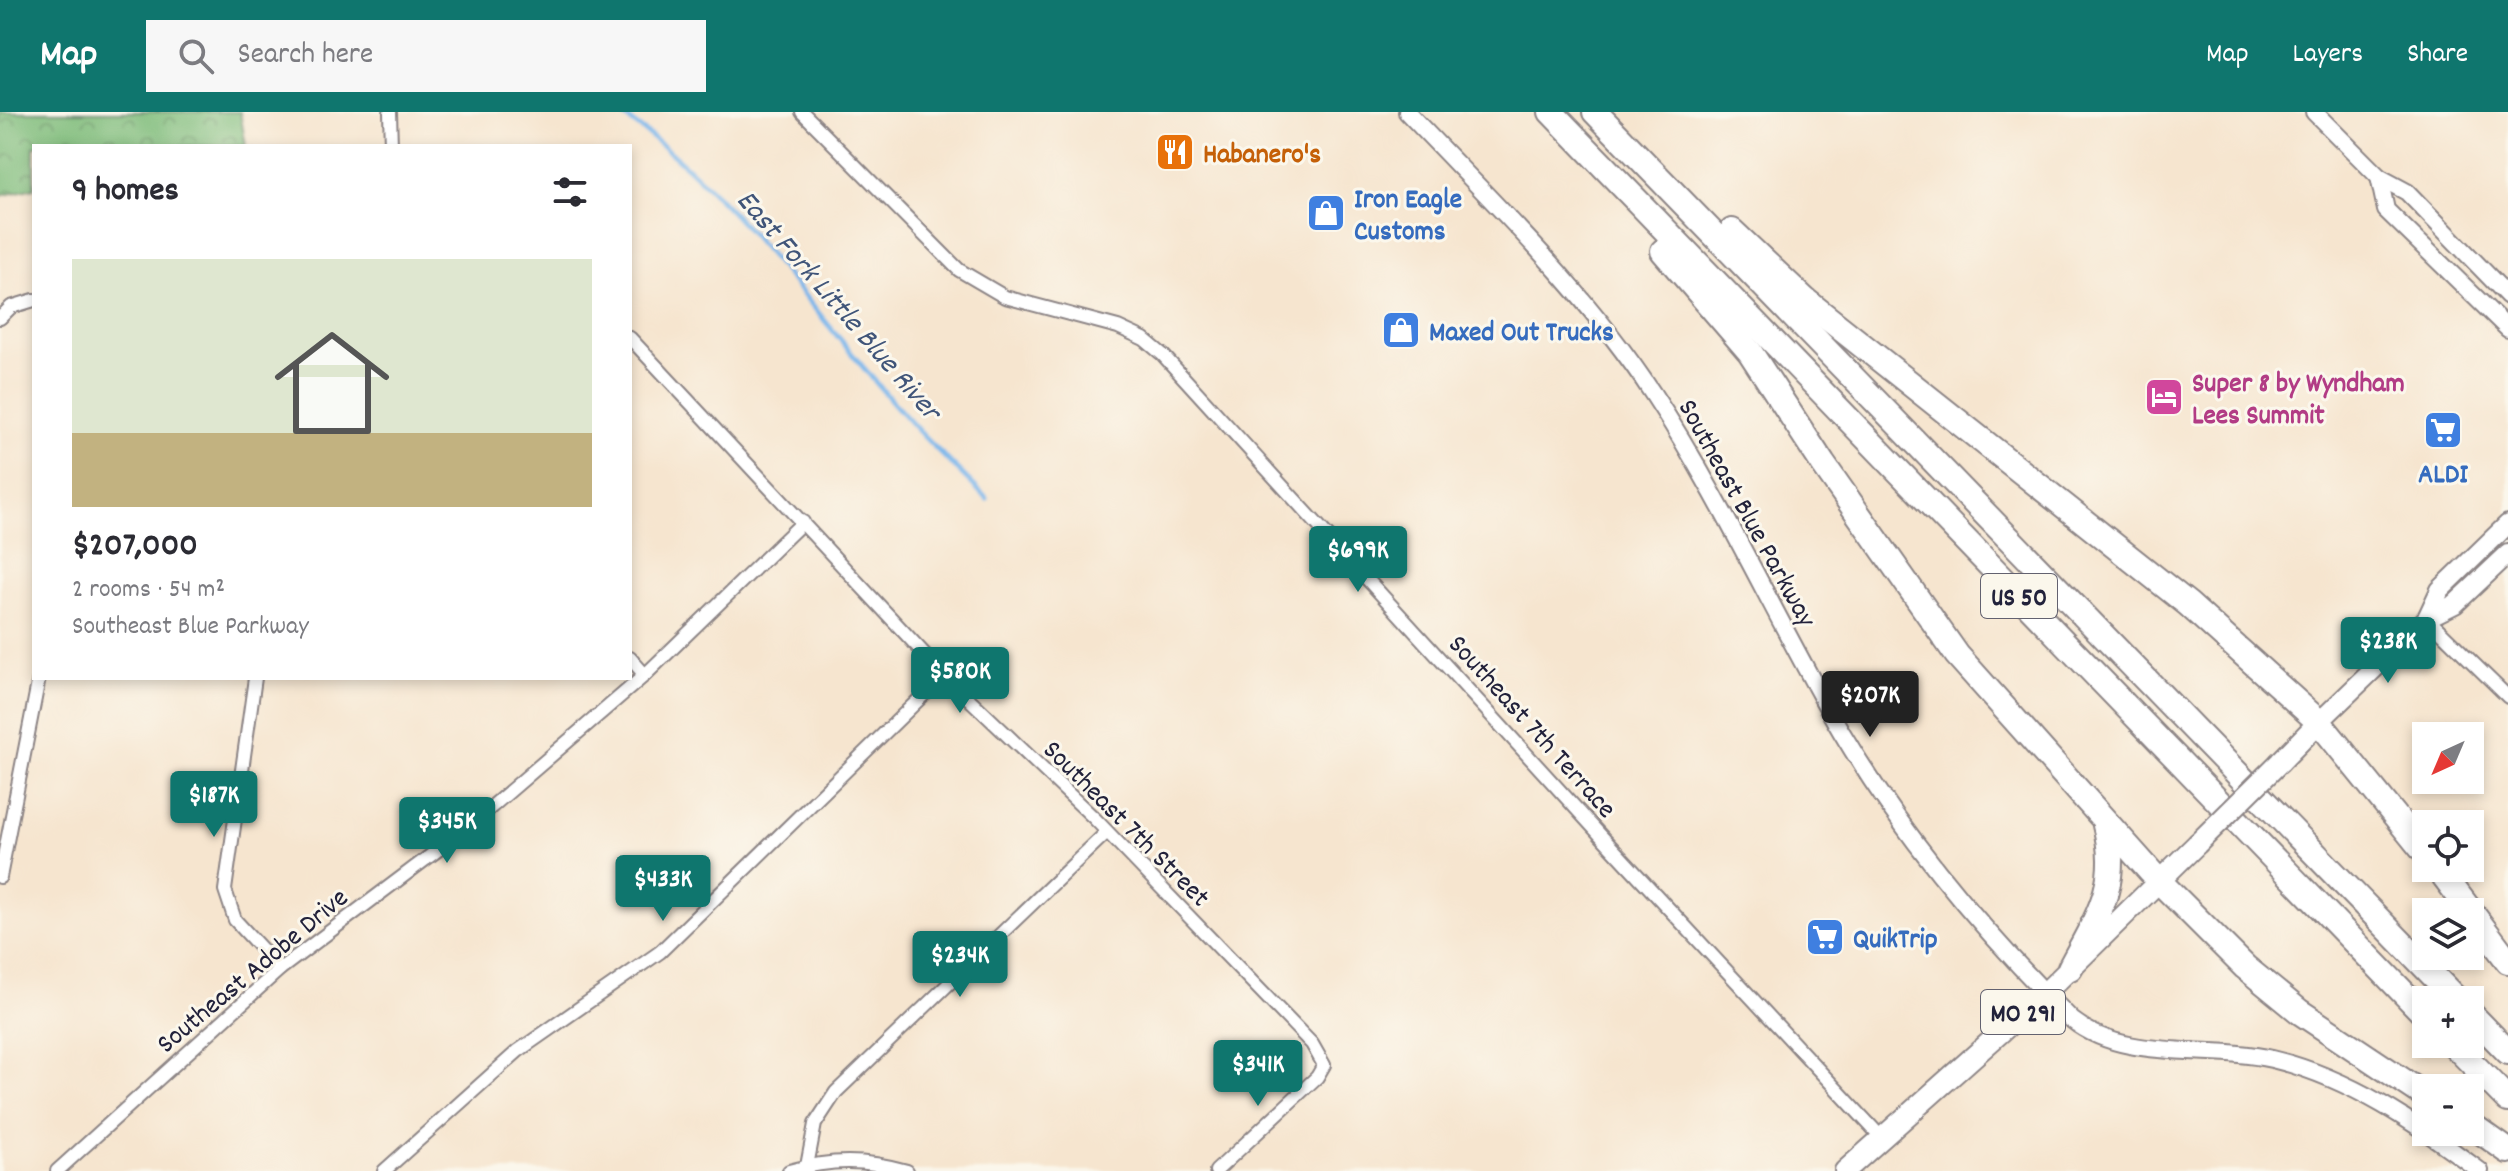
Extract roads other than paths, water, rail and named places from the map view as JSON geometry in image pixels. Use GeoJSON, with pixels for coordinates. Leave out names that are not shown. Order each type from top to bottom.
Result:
{"type":"FeatureCollection","features":[{"type":"Feature","properties":{"kind":"highway","name":"US 50"},"geometry":{"type":"LineString","coordinates":[[1551,112],[2412,1002]]}},
{"type":"Feature","properties":{"kind":"highway","name":"US 50"},"geometry":{"type":"LineString","coordinates":[[1595,112],[2443,986]]}},
{"type":"Feature","properties":{"kind":"highway"},"geometry":{"type":"LineString","coordinates":[[1602,112],[1622,120],[1695,197],[1805,300],[2188,604],[2319,722],[2412,837]]}},
{"type":"Feature","properties":{"kind":"highway"},"geometry":{"type":"LineString","coordinates":[[1613,177],[1622,203],[1750,352],[1823,464],[1957,655],[2158,880],[2245,967],[2300,1012],[2412,1087]]}},
{"type":"Feature","properties":{"kind":"highway"},"geometry":{"type":"LineString","coordinates":[[2070,968],[2102,907],[2110,874],[2113,854],[2103,818]]}},
{"type":"Feature","properties":{"kind":"highway"},"geometry":{"type":"LineString","coordinates":[[2449,882],[2508,961]]}},
{"type":"Feature","properties":{"kind":"highway"},"geometry":{"type":"LineString","coordinates":[[2484,1027],[2508,1052]]}},
{"type":"Feature","properties":{"kind":"highway"},"geometry":{"type":"LineString","coordinates":[[2467,1058],[2508,1100]]}},
{"type":"Feature","properties":{"kind":"highway"},"geometry":{"type":"LineString","coordinates":[[2484,1134],[2508,1151]]}},
{"type":"Feature","properties":{"kind":"main road"},"geometry":{"type":"LineString","coordinates":[[2427,618],[2440,590],[2508,524]]}},
{"type":"Feature","properties":{"kind":"main road"},"geometry":{"type":"LineString","coordinates":[[2158,880],[2427,618],[2455,604],[2508,554]]}},
{"type":"Feature","properties":{"kind":"main road","name":"MO 291"},"geometry":{"type":"LineString","coordinates":[[1845,1171],[2045,993],[2158,880]]}},
{"type":"Feature","properties":{"kind":"street"},"geometry":{"type":"LineString","coordinates":[[390,112],[391,144]]}},
{"type":"Feature","properties":{"kind":"street","name":"Southeast 7th Terrace"},"geometry":{"type":"LineString","coordinates":[[802,112],[959,270],[1005,297],[1118,327],[1144,339],[1163,355],[1603,838],[1881,1137]]}},
{"type":"Feature","properties":{"kind":"street","name":"Southeast Blue Parkway"},"geometry":{"type":"LineString","coordinates":[[1407,112],[1541,254],[1636,369],[1686,446],[1813,682],[1869,776],[1929,862],[2072,1020],[2101,1039],[2119,1044],[2229,1051],[2328,1075],[2382,1103],[2480,1171]]}},
{"type":"Feature","properties":{"kind":"street"},"geometry":{"type":"LineString","coordinates":[[2314,112],[2379,177],[2407,192],[2508,296]]}},
{"type":"Feature","properties":{"kind":"street"},"geometry":{"type":"LineString","coordinates":[[2379,177],[2386,210],[2508,329]]}},
{"type":"Feature","properties":{"kind":"street"},"geometry":{"type":"LineString","coordinates":[[0,318],[11,307],[32,301]]}},
{"type":"Feature","properties":{"kind":"street","name":"Southeast 7th Street"},"geometry":{"type":"LineString","coordinates":[[632,340],[944,675],[1107,832],[1312,1044],[1324,1065],[1308,1087],[1216,1171]]}},
{"type":"Feature","properties":{"kind":"street","name":"Southeast Adobe Drive"},"geometry":{"type":"LineString","coordinates":[[57,1171],[280,969],[467,828],[645,675],[803,522]]}},
{"type":"Feature","properties":{"kind":"street"},"geometry":{"type":"LineString","coordinates":[[2427,618],[2508,697]]}},
{"type":"Feature","properties":{"kind":"street"},"geometry":{"type":"LineString","coordinates":[[632,660],[645,675]]}},
{"type":"Feature","properties":{"kind":"street"},"geometry":{"type":"LineString","coordinates":[[384,1171],[518,1051],[660,952],[944,675]]}},
{"type":"Feature","properties":{"kind":"street"},"geometry":{"type":"LineString","coordinates":[[0,877],[39,680]]}},
{"type":"Feature","properties":{"kind":"street"},"geometry":{"type":"LineString","coordinates":[[255,680],[225,890],[235,920],[280,969]]}},
{"type":"Feature","properties":{"kind":"street"},"geometry":{"type":"LineString","coordinates":[[807,1166],[815,1124],[836,1092],[1107,832]]}},
{"type":"Feature","properties":{"kind":"street"},"geometry":{"type":"LineString","coordinates":[[789,1171],[835,1160],[865,1161],[907,1171]]}},
{"type":"Feature","properties":{"kind":"waterway","name":"East Fork Little Blue River"},"geometry":{"type":"LineString","coordinates":[[618,112],[702,181],[775,260],[914,426],[987,499]]}},
{"type":"Feature","properties":{"kind":"place","name":"Habanero's"},"geometry":{"type":"Point","coordinates":[1175,152]}},
{"type":"Feature","properties":{"kind":"place","name":"Iron Eagle Customs"},"geometry":{"type":"Point","coordinates":[1326,213]}},
{"type":"Feature","properties":{"kind":"place","name":"Maxed Out Trucks"},"geometry":{"type":"Point","coordinates":[1401,330]}},
{"type":"Feature","properties":{"kind":"place","name":"Super 8 by Wyndham Lees Summit"},"geometry":{"type":"Point","coordinates":[2164,397]}},
{"type":"Feature","properties":{"kind":"place","name":"ALDI"},"geometry":{"type":"Point","coordinates":[2443,430]}},
{"type":"Feature","properties":{"kind":"place","name":"QuikTrip"},"geometry":{"type":"Point","coordinates":[1825,937]}}]}
